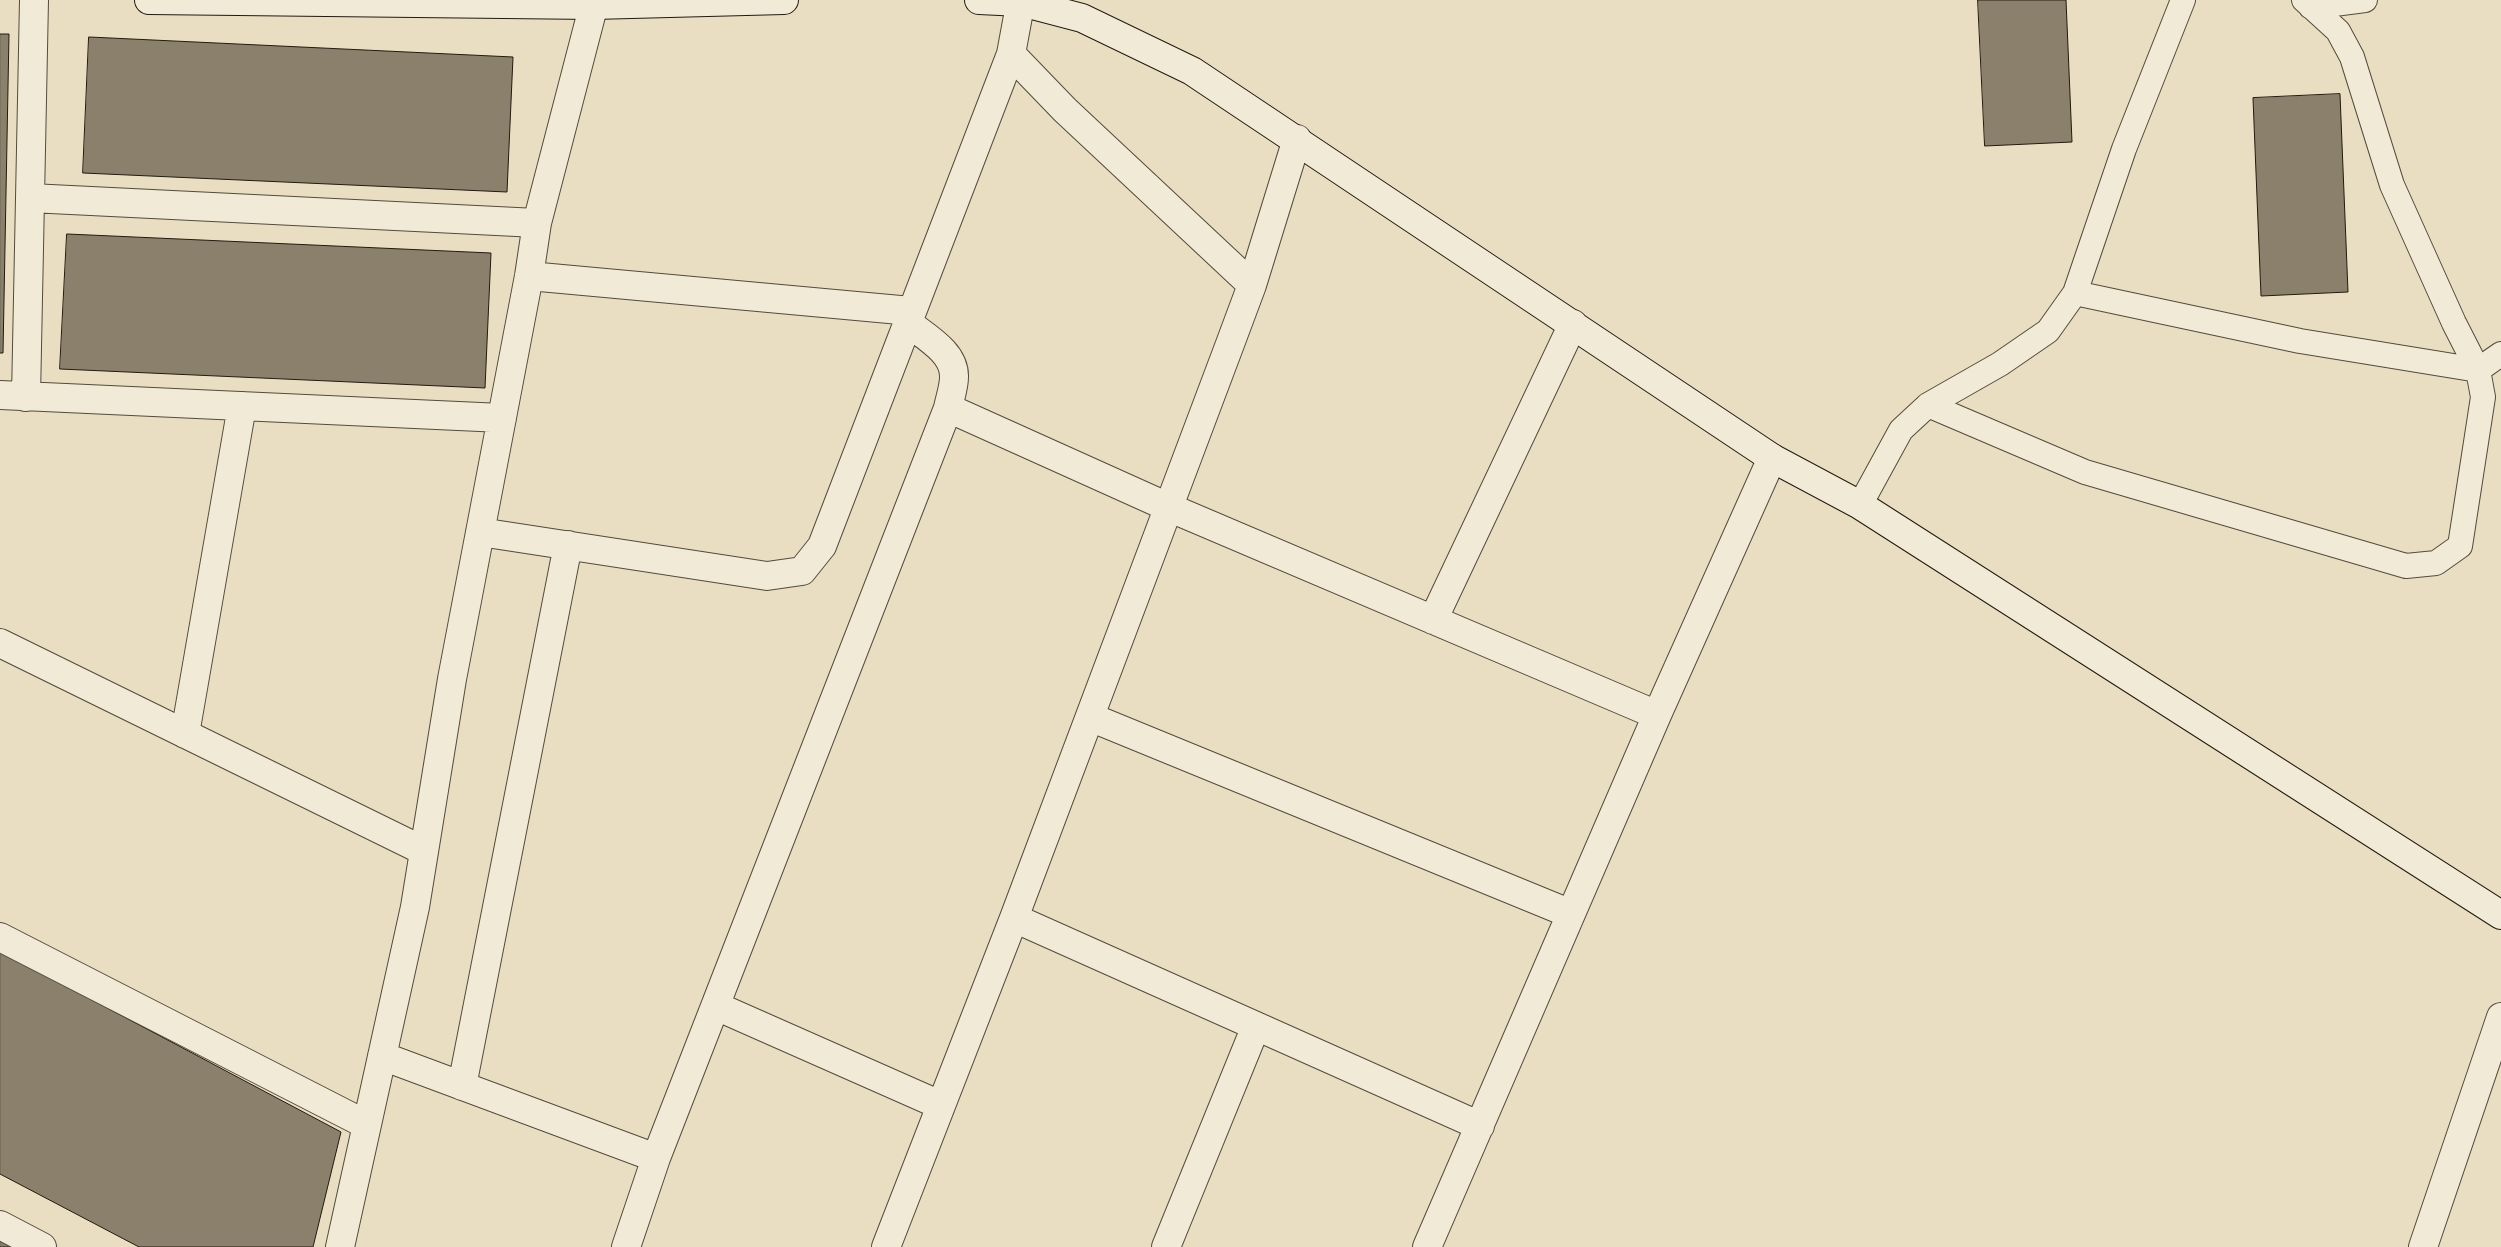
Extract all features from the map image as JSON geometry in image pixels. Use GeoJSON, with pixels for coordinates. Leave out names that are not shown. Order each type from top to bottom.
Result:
{"type":"FeatureCollection","features":[{"type":"Feature","properties":{"kind":"street"},"geometry":{"type":"LineString","coordinates":[[34,0],[30,198],[13,396],[502,418]]}},
{"type":"Feature","properties":{"kind":"street"},"geometry":{"type":"LineString","coordinates":[[158,0],[594,3],[784,0]]}},
{"type":"Feature","properties":{"kind":"street"},"geometry":{"type":"LineString","coordinates":[[979,0],[1021,1],[1082,18],[1192,71],[1772,458],[1860,505],[2501,915]]}},
{"type":"Feature","properties":{"kind":"street"},"geometry":{"type":"LineString","coordinates":[[480,532],[767,576],[802,571],[822,546],[1011,54],[1021,1]]}},
{"type":"Feature","properties":{"kind":"street"},"geometry":{"type":"LineString","coordinates":[[340,1247],[415,906],[452,680],[529,276],[537,223],[594,3]]}},
{"type":"Feature","properties":{"kind":"street"},"geometry":{"type":"LineString","coordinates":[[1011,54],[1065,110],[1252,284]]}},
{"type":"Feature","properties":{"kind":"street"},"geometry":{"type":"LineString","coordinates":[[886,1247],[1014,918],[1252,284],[1296,139]]}},
{"type":"Feature","properties":{"kind":"street"},"geometry":{"type":"LineString","coordinates":[[30,198],[537,223]]}},
{"type":"Feature","properties":{"kind":"street"},"geometry":{"type":"LineString","coordinates":[[529,276],[909,317],[952,364],[954,377],[948,408],[656,1158],[626,1247]]}},
{"type":"Feature","properties":{"kind":"street"},"geometry":{"type":"LineString","coordinates":[[1433,620],[1573,324]]}},
{"type":"Feature","properties":{"kind":"street"},"geometry":{"type":"LineString","coordinates":[[185,734],[242,406]]}},
{"type":"Feature","properties":{"kind":"street"},"geometry":{"type":"LineString","coordinates":[[948,408],[1168,508],[1657,714]]}},
{"type":"Feature","properties":{"kind":"street"},"geometry":{"type":"LineString","coordinates":[[1428,1247],[1657,714],[1772,458]]}},
{"type":"Feature","properties":{"kind":"street"},"geometry":{"type":"LineString","coordinates":[[462,1086],[568,545]]}},
{"type":"Feature","properties":{"kind":"street"},"geometry":{"type":"LineString","coordinates":[[0,643],[424,851]]}},
{"type":"Feature","properties":{"kind":"street"},"geometry":{"type":"LineString","coordinates":[[1090,717],[1571,914]]}},
{"type":"Feature","properties":{"kind":"street"},"geometry":{"type":"LineString","coordinates":[[1014,918],[1480,1126]]}},
{"type":"Feature","properties":{"kind":"street"},"geometry":{"type":"LineString","coordinates":[[0,937],[367,1125]]}},
{"type":"Feature","properties":{"kind":"street"},"geometry":{"type":"LineString","coordinates":[[716,1006],[940,1105]]}},
{"type":"Feature","properties":{"kind":"street"},"geometry":{"type":"LineString","coordinates":[[2423,1247],[2501,1017]]}},
{"type":"Feature","properties":{"kind":"street"},"geometry":{"type":"LineString","coordinates":[[1166,1247],[1256,1026]]}},
{"type":"Feature","properties":{"kind":"street"},"geometry":{"type":"LineString","coordinates":[[382,1056],[656,1158]]}},
{"type":"Feature","properties":{"kind":"street"},"geometry":{"type":"LineString","coordinates":[[0,1225],[42,1247]]}},
{"type":"Feature","properties":{"kind":"lane"},"geometry":{"type":"LineString","coordinates":[[1860,505],[1901,430],[1928,405],[2000,364],[2048,331],[2075,294],[2124,149],[2183,0]]}},
{"type":"Feature","properties":{"kind":"lane"},"geometry":{"type":"LineString","coordinates":[[2308,3],[2365,0]]}},
{"type":"Feature","properties":{"kind":"lane"},"geometry":{"type":"LineString","coordinates":[[1928,405],[2085,472],[2406,566],[2436,563],[2460,546],[2483,397],[2478,370],[2454,323],[2392,186],[2352,57],[2338,31],[2308,3]]}},
{"type":"Feature","properties":{"kind":"lane"},"geometry":{"type":"LineString","coordinates":[[2075,294],[2300,341],[2478,370],[2501,354]]}},
{"type":"Feature","properties":{"kind":"building"},"geometry":{"type":"Polygon","coordinates":[[[1978,0],[2066,0],[2072,142],[1985,146],[1978,0]]]}},
{"type":"Feature","properties":{"kind":"building"},"geometry":{"type":"Polygon","coordinates":[[[0,34],[9,34],[3,353],[0,353],[0,34]]]}},
{"type":"Feature","properties":{"kind":"building"},"geometry":{"type":"Polygon","coordinates":[[[89,37],[513,57],[507,192],[83,173],[89,37]]]}},
{"type":"Feature","properties":{"kind":"building"},"geometry":{"type":"Polygon","coordinates":[[[2340,94],[2348,292],[2261,296],[2253,98],[2340,94]]]}},
{"type":"Feature","properties":{"kind":"building"},"geometry":{"type":"Polygon","coordinates":[[[67,234],[491,253],[485,388],[60,369],[67,234]]]}},
{"type":"Feature","properties":{"kind":"building"},"geometry":{"type":"Polygon","coordinates":[[[0,951],[341,1132],[313,1247],[139,1247],[0,1174],[0,951]]]}},
{"type":"Feature","properties":{"kind":"building"},"geometry":{"type":"Polygon","coordinates":[[[0,1236],[21,1247],[0,1247],[0,1236]]]}}]}
